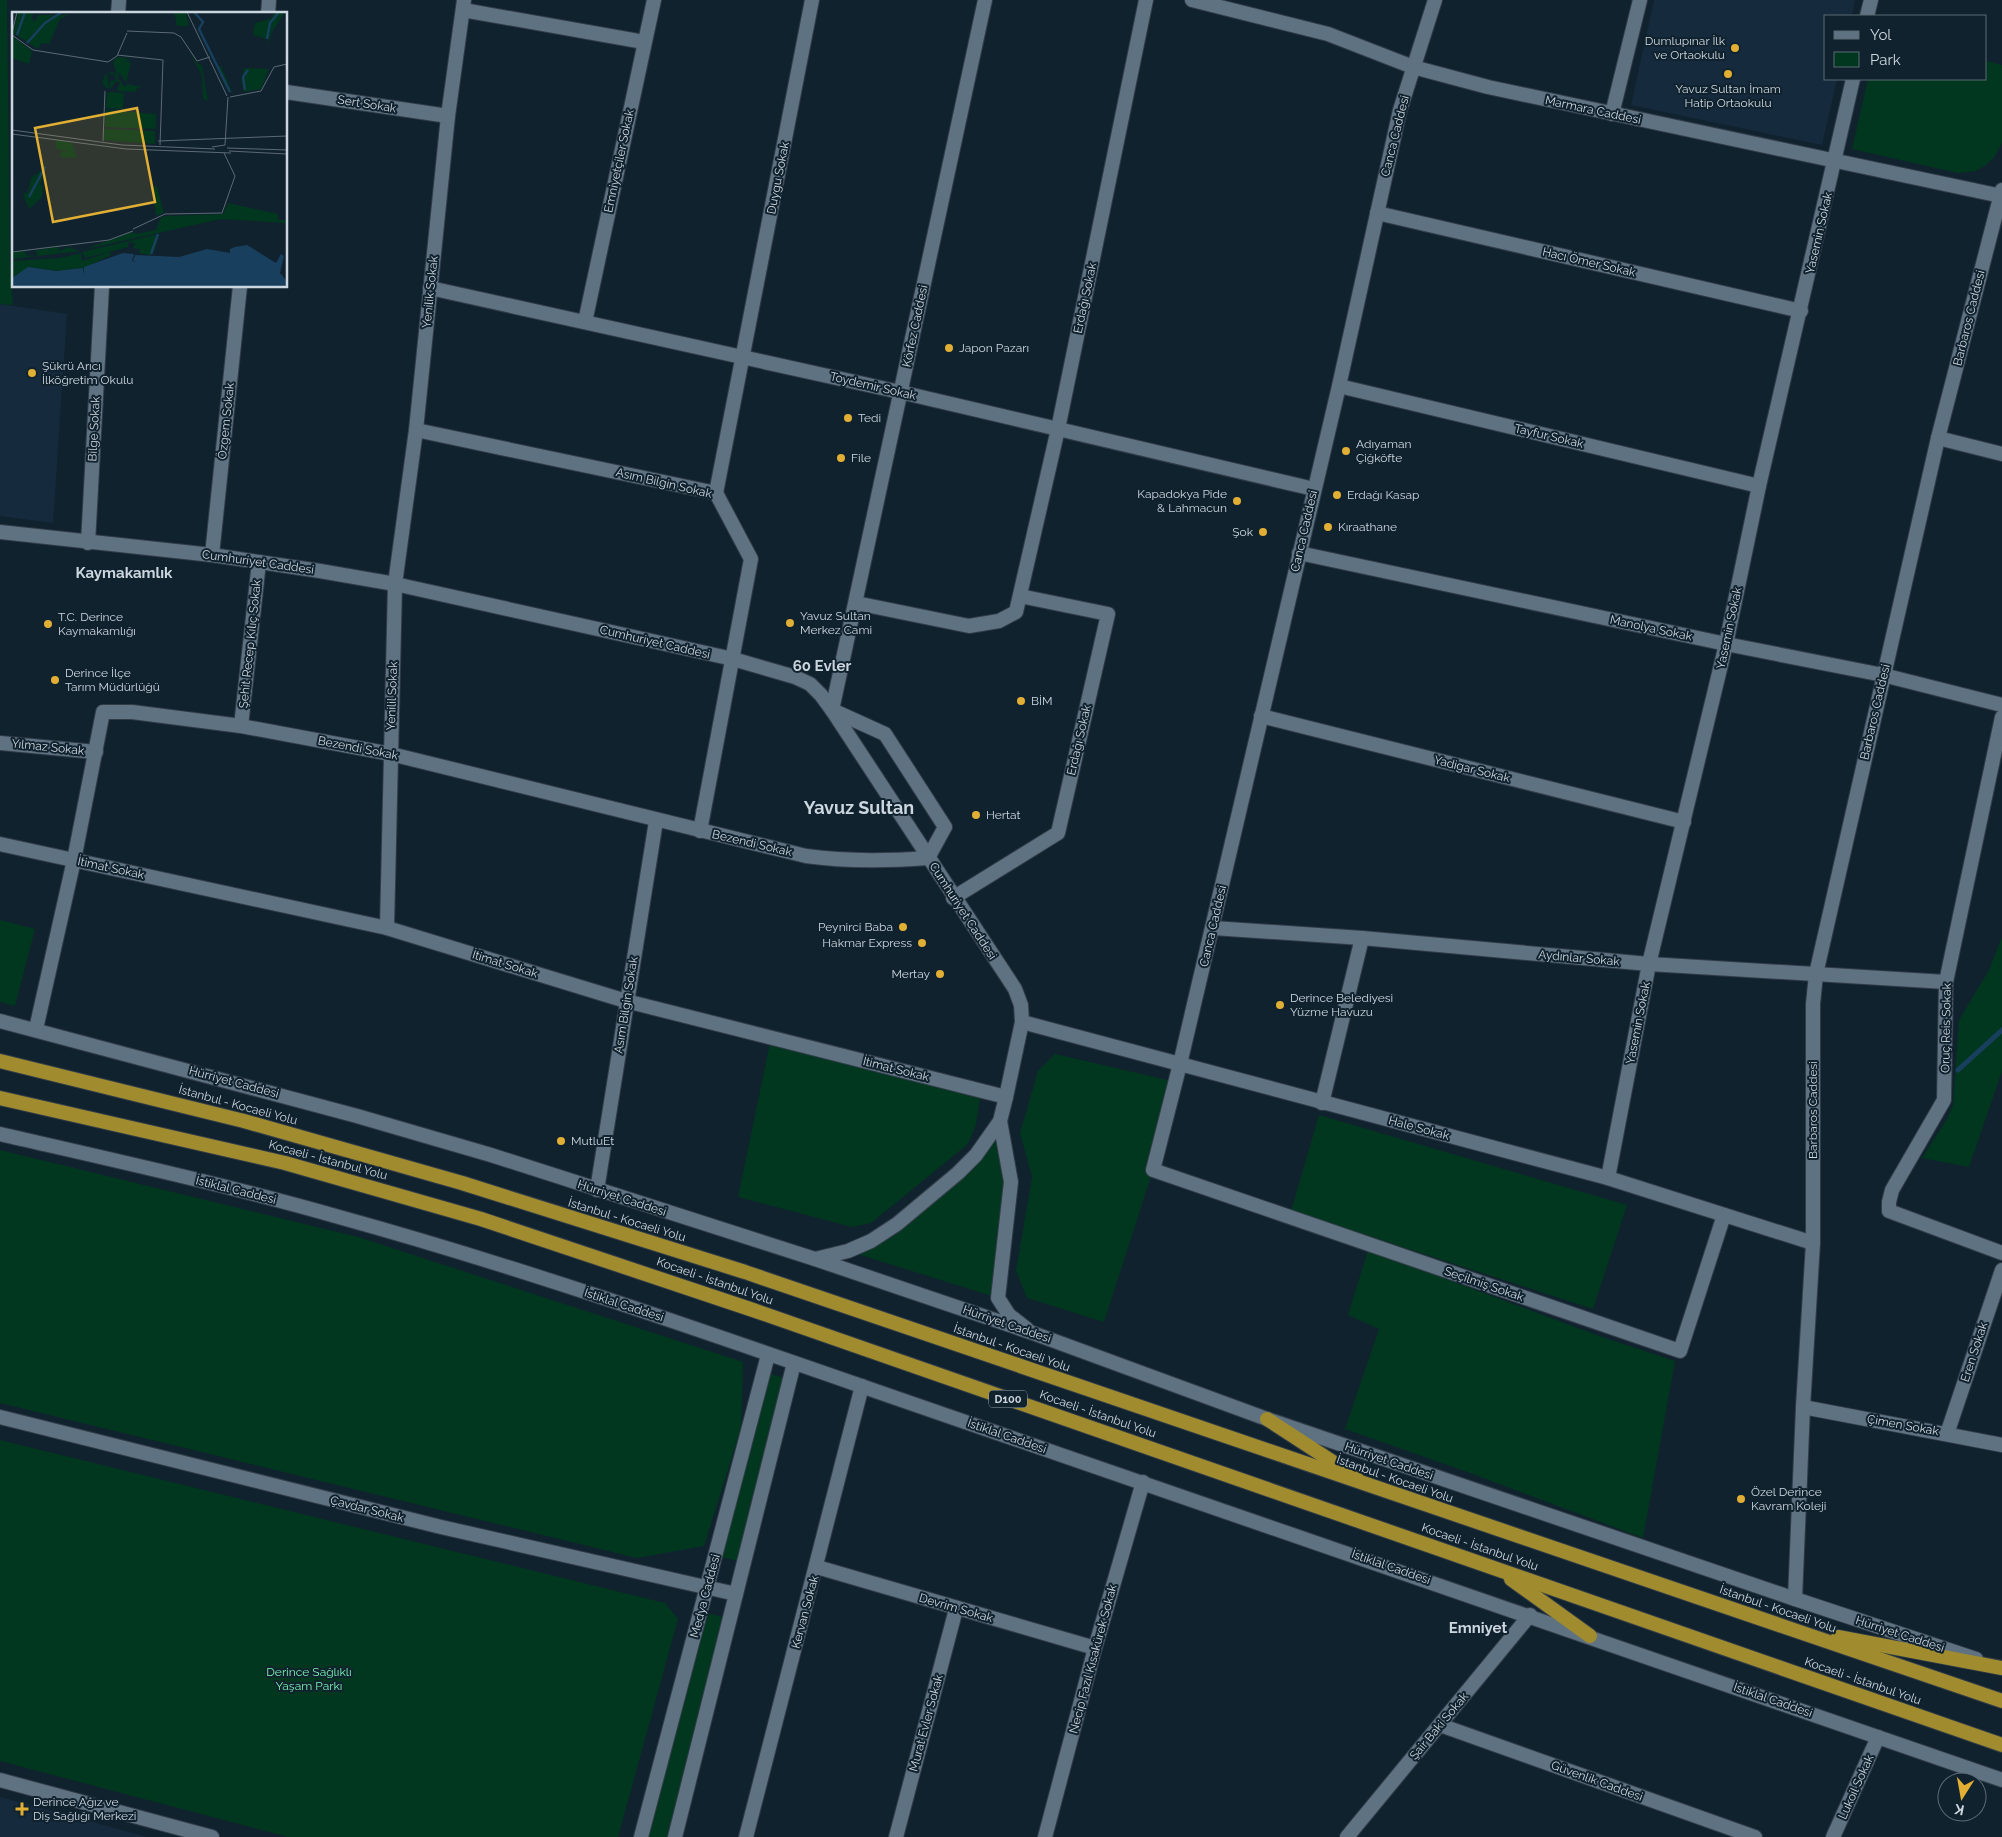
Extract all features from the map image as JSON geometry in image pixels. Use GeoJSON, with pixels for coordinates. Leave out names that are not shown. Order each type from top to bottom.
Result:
{"type":"FeatureCollection","features":[{"type":"Feature","properties":{"kind":"highway","name":"İstanbul - Kocaeli Yolu"},"geometry":{"type":"LineString","coordinates":[[0,1061],[244,1121],[462,1183],[745,1272],[2002,1701]]}},
{"type":"Feature","properties":{"kind":"highway","name":"Kocaeli - İstanbul Yolu"},"geometry":{"type":"LineString","coordinates":[[0,1098],[285,1163],[481,1219],[688,1288],[2002,1745]]}},
{"type":"Feature","properties":{"kind":"highway"},"geometry":{"type":"LineString","coordinates":[[1267,1419],[1374,1488]]}},
{"type":"Feature","properties":{"kind":"highway"},"geometry":{"type":"LineString","coordinates":[[1498,1570],[1590,1636]]}},
{"type":"Feature","properties":{"kind":"highway"},"geometry":{"type":"LineString","coordinates":[[1790,1628],[2002,1668]]}},
{"type":"Feature","properties":{"kind":"street","name":"Emniyetçiler Sokak"},"geometry":{"type":"LineString","coordinates":[[585,322],[654,0]]}},
{"type":"Feature","properties":{"kind":"street","name":"Duygu Sokak"},"geometry":{"type":"LineString","coordinates":[[716,493],[812,0]]}},
{"type":"Feature","properties":{"kind":"street","name":"Körfez Caddesi"},"geometry":{"type":"LineString","coordinates":[[832,710],[985,0]]}},
{"type":"Feature","properties":{"kind":"street","name":"Erdağı Sokak"},"geometry":{"type":"LineString","coordinates":[[856,603],[969,626],[1010,617],[1016,612],[1058,429],[1146,0]]}},
{"type":"Feature","properties":{"kind":"street","name":"Marmara Caddesi"},"geometry":{"type":"LineString","coordinates":[[1192,0],[1328,34],[1413,67],[1488,87],[1835,162],[2001,193]]}},
{"type":"Feature","properties":{"kind":"street","name":"Canca Caddesi"},"geometry":{"type":"LineString","coordinates":[[1153,1170],[1213,928],[1339,386],[1400,110],[1435,0]]}},
{"type":"Feature","properties":{"kind":"street"},"geometry":{"type":"LineString","coordinates":[[1612,114],[1640,0]]}},
{"type":"Feature","properties":{"kind":"street"},"geometry":{"type":"LineString","coordinates":[[1867,15],[1871,0]]}},
{"type":"Feature","properties":{"kind":"street"},"geometry":{"type":"LineString","coordinates":[[464,5],[644,42]]}},
{"type":"Feature","properties":{"kind":"street","name":"Yenilik Sokak"},"geometry":{"type":"LineString","coordinates":[[395,584],[416,430],[448,116],[464,5]]}},
{"type":"Feature","properties":{"kind":"street","name":"Yasemin Sokak"},"geometry":{"type":"LineString","coordinates":[[1608,1178],[1649,964],[1726,644],[1853,80]]}},
{"type":"Feature","properties":{"kind":"street","name":"Sert Sokak"},"geometry":{"type":"LineString","coordinates":[[288,92],[448,116]]}},
{"type":"Feature","properties":{"kind":"street","name":"Barbaros Caddesi"},"geometry":{"type":"LineString","coordinates":[[1795,1599],[1803,1407],[1813,1243],[1813,1004],[1816,974],[1938,438],[2001,193]]}},
{"type":"Feature","properties":{"kind":"street","name":"Hacı Ömer Sokak"},"geometry":{"type":"LineString","coordinates":[[1377,213],[1801,312]]}},
{"type":"Feature","properties":{"kind":"street","name":"Bilge Sokak"},"geometry":{"type":"LineString","coordinates":[[88,543],[102,288]]}},
{"type":"Feature","properties":{"kind":"street","name":"Özgem Sokak"},"geometry":{"type":"LineString","coordinates":[[212,555],[240,288]]}},
{"type":"Feature","properties":{"kind":"street","name":"Toydemir Sokak"},"geometry":{"type":"LineString","coordinates":[[430,288],[900,392],[1314,489]]}},
{"type":"Feature","properties":{"kind":"street","name":"Tayfur Sokak"},"geometry":{"type":"LineString","coordinates":[[1339,386],[1760,486]]}},
{"type":"Feature","properties":{"kind":"street","name":"Asım Bilgin Sokak"},"geometry":{"type":"LineString","coordinates":[[416,430],[716,493],[752,559],[700,831]]}},
{"type":"Feature","properties":{"kind":"street"},"geometry":{"type":"LineString","coordinates":[[1938,438],[2002,454]]}},
{"type":"Feature","properties":{"kind":"street","name":"Cumhuriyet Caddesi"},"geometry":{"type":"LineString","coordinates":[[0,532],[212,555],[395,584],[733,659],[795,677],[810,684],[832,710],[1014,989],[1021,1005],[1022,1022],[1000,1121],[976,1155],[958,1173],[897,1224],[848,1251],[815,1259]]}},
{"type":"Feature","properties":{"kind":"street","name":"Manolya Sokak"},"geometry":{"type":"LineString","coordinates":[[1299,553],[1726,644],[1883,675],[2002,705]]}},
{"type":"Feature","properties":{"kind":"street","name":"Şehit Recep Kılıç Sokak"},"geometry":{"type":"LineString","coordinates":[[241,726],[259,562]]}},
{"type":"Feature","properties":{"kind":"street","name":"Yenilil Sokak"},"geometry":{"type":"LineString","coordinates":[[387,928],[395,584]]}},
{"type":"Feature","properties":{"kind":"street","name":"Erdağı Sokak"},"geometry":{"type":"LineString","coordinates":[[953,898],[1058,833],[1108,614],[1020,596]]}},
{"type":"Feature","properties":{"kind":"street"},"geometry":{"type":"LineString","coordinates":[[832,710],[885,734],[909,771],[945,827],[928,858]]}},
{"type":"Feature","properties":{"kind":"street","name":"Bezendi Sokak"},"geometry":{"type":"LineString","coordinates":[[36,1029],[74,860],[103,712],[132,712],[241,726],[390,754],[806,856],[829,860],[877,862],[928,858]]}},
{"type":"Feature","properties":{"kind":"street","name":"Yadigar Sokak"},"geometry":{"type":"LineString","coordinates":[[1261,716],[1684,822]]}},
{"type":"Feature","properties":{"kind":"street","name":"Oruç Reis Sokak"},"geometry":{"type":"LineString","coordinates":[[2002,716],[1946,982],[1944,1100],[1892,1190],[1889,1202],[1890,1211],[2002,1253]]}},
{"type":"Feature","properties":{"kind":"street","name":"Yılmaz Sokak"},"geometry":{"type":"LineString","coordinates":[[0,743],[96,752]]}},
{"type":"Feature","properties":{"kind":"street","name":"Asım Bilgin Sokak"},"geometry":{"type":"LineString","coordinates":[[597,1190],[656,820]]}},
{"type":"Feature","properties":{"kind":"street","name":"İtimat Sokak"},"geometry":{"type":"LineString","coordinates":[[0,844],[387,928],[626,1001],[1006,1097]]}},
{"type":"Feature","properties":{"kind":"street","name":"Aydınlar Sokak"},"geometry":{"type":"LineString","coordinates":[[1213,928],[1362,938],[1649,964],[1946,982]]}},
{"type":"Feature","properties":{"kind":"street"},"geometry":{"type":"LineString","coordinates":[[1322,1102],[1362,938]]}},
{"type":"Feature","properties":{"kind":"street","name":"Hürriyet Caddesi"},"geometry":{"type":"LineString","coordinates":[[0,1021],[36,1029],[358,1116],[490,1155],[815,1259],[1030,1332],[1267,1419],[2002,1668]]}},
{"type":"Feature","properties":{"kind":"street","name":"Hale Sokak"},"geometry":{"type":"LineString","coordinates":[[1022,1022],[1608,1178],[1813,1243]]}},
{"type":"Feature","properties":{"kind":"street","name":"Cumhuriyet Caddesi"},"geometry":{"type":"LineString","coordinates":[[1000,1121],[1011,1182],[998,1298],[1009,1315],[1030,1332]]}},
{"type":"Feature","properties":{"kind":"street","name":"İstiklal Caddesi"},"geometry":{"type":"LineString","coordinates":[[0,1134],[239,1190],[346,1219],[681,1324],[1530,1615],[2002,1780]]}},
{"type":"Feature","properties":{"kind":"street","name":"Seçilmiş Sokak"},"geometry":{"type":"LineString","coordinates":[[1153,1170],[1680,1351],[1724,1215]]}},
{"type":"Feature","properties":{"kind":"street","name":"Eren Sokak"},"geometry":{"type":"LineString","coordinates":[[1947,1434],[1998,1295],[2002,1270]]}},
{"type":"Feature","properties":{"kind":"street","name":"Medya Caddesi"},"geometry":{"type":"LineString","coordinates":[[641,1837],[768,1355]]}},
{"type":"Feature","properties":{"kind":"street"},"geometry":{"type":"LineString","coordinates":[[675,1837],[794,1364]]}},
{"type":"Feature","properties":{"kind":"street","name":"Kervan Sokak"},"geometry":{"type":"LineString","coordinates":[[746,1837],[817,1567],[862,1386]]}},
{"type":"Feature","properties":{"kind":"street","name":"Çimen Sokak"},"geometry":{"type":"LineString","coordinates":[[1803,1407],[2002,1445]]}},
{"type":"Feature","properties":{"kind":"street","name":"Çavdar Sokak"},"geometry":{"type":"LineString","coordinates":[[0,1417],[441,1527],[736,1594]]}},
{"type":"Feature","properties":{"kind":"street","name":"Necip Fazıl Kısakürek Sokak"},"geometry":{"type":"LineString","coordinates":[[1045,1837],[1095,1648],[1143,1482]]}},
{"type":"Feature","properties":{"kind":"street","name":"Devrim Sokak"},"geometry":{"type":"LineString","coordinates":[[817,1567],[1095,1648]]}},
{"type":"Feature","properties":{"kind":"street","name":"Murat Evler Sokak"},"geometry":{"type":"LineString","coordinates":[[896,1837],[956,1609]]}},
{"type":"Feature","properties":{"kind":"street","name":"Şair Baki Sokak"},"geometry":{"type":"LineString","coordinates":[[1350,1836],[1530,1615]]}},
{"type":"Feature","properties":{"kind":"street","name":"Güvenlik Caddesi"},"geometry":{"type":"LineString","coordinates":[[1440,1724],[1755,1837]]}},
{"type":"Feature","properties":{"kind":"street","name":"Lukoil Sokak"},"geometry":{"type":"LineString","coordinates":[[1833,1837],[1878,1737]]}},
{"type":"Feature","properties":{"kind":"street"},"geometry":{"type":"LineString","coordinates":[[0,1780],[212,1837]]}},
{"type":"Feature","properties":{"kind":"shaded area","name":"Dumlupınar İlk ve Ortaokulu"},"geometry":{"type":"Polygon","coordinates":[[[1654,0],[1855,0],[1852,15],[1824,15],[1824,80],[1837,80],[1822,145],[1631,105],[1654,0]]]}},
{"type":"Feature","properties":{"kind":"shaded area","name":"Şükrü Arıcı İlköğretim Okulu"},"geometry":{"type":"Polygon","coordinates":[[[0,304],[67,314],[53,523],[0,516],[0,304]]]}},
{"type":"Feature","properties":{"kind":"shaded area","name":"Derince Ağız ve Diş Sağlığı Merkezi"},"geometry":{"type":"Polygon","coordinates":[[[0,1797],[89,1821],[147,1837],[0,1837],[0,1797]]]}},
{"type":"Feature","properties":{"kind":"green space"},"geometry":{"type":"Polygon","coordinates":[[[0,0],[7,0],[10,262],[13,305],[0,304],[0,0]]]}},
{"type":"Feature","properties":{"kind":"green space"},"geometry":{"type":"Polygon","coordinates":[[[1987,61],[2002,65],[2002,143],[1995,156],[1985,166],[1975,171],[1958,173],[1852,149],[1868,80],[1987,80],[1987,61]]]}},
{"type":"Feature","properties":{"kind":"green space"},"geometry":{"type":"Polygon","coordinates":[[[0,920],[35,929],[15,1006],[0,1002],[0,920]]]}},
{"type":"Feature","properties":{"kind":"green space"},"geometry":{"type":"Polygon","coordinates":[[[2002,937],[2002,1071],[1969,1167],[1922,1158],[1947,1119],[1953,1105],[1959,1020],[1989,970],[2002,937]]]}},
{"type":"Feature","properties":{"kind":"green space"},"geometry":{"type":"Polygon","coordinates":[[[771,1038],[981,1091],[976,1125],[968,1144],[871,1223],[852,1227],[738,1197],[771,1038]]]}},
{"type":"Feature","properties":{"kind":"green space"},"geometry":{"type":"Polygon","coordinates":[[[1055,1054],[1176,1082],[1153,1170],[1104,1322],[1027,1298],[1016,1271],[1032,1177],[1020,1133],[1038,1071],[1055,1054]]]}},
{"type":"Feature","properties":{"kind":"green space"},"geometry":{"type":"Polygon","coordinates":[[[1319,1115],[1627,1205],[1593,1309],[1291,1211],[1319,1115]]]}},
{"type":"Feature","properties":{"kind":"green space"},"geometry":{"type":"Polygon","coordinates":[[[1000,1121],[1007,1160],[998,1298],[848,1251],[897,1224],[1000,1121]]]}},
{"type":"Feature","properties":{"kind":"green space"},"geometry":{"type":"Polygon","coordinates":[[[0,1150],[358,1237],[743,1362],[741,1428],[704,1546],[637,1558],[0,1403],[0,1150]]]}},
{"type":"Feature","properties":{"kind":"green space"},"geometry":{"type":"Polygon","coordinates":[[[1368,1250],[1605,1338],[1675,1361],[1643,1538],[1470,1473],[1345,1429],[1379,1329],[1348,1315],[1368,1250]]]}},
{"type":"Feature","properties":{"kind":"green space"},"geometry":{"type":"Polygon","coordinates":[[[767,1373],[784,1378],[740,1561],[720,1557],[767,1373]]]}},
{"type":"Feature","properties":{"kind":"green space","name":"Derince Sağlıklı Yaşam Parkı"},"geometry":{"type":"Polygon","coordinates":[[[0,1440],[665,1603],[678,1619],[618,1837],[288,1837],[0,1761],[0,1440]]]}},
{"type":"Feature","properties":{"kind":"green space"},"geometry":{"type":"Polygon","coordinates":[[[707,1613],[723,1617],[667,1837],[648,1837],[707,1613]]]}},
{"type":"Feature","properties":{"kind":"waterway"},"geometry":{"type":"LineString","coordinates":[[1958,1070],[2002,1030]]}},
{"type":"Feature","properties":{"kind":"place","name":"Dumlupınar İlk ve Ortaokulu"},"geometry":{"type":"Point","coordinates":[1735,48]}},
{"type":"Feature","properties":{"kind":"place","name":"Yavuz Sultan İmam Hatip Ortaokulu"},"geometry":{"type":"Point","coordinates":[1728,74]}},
{"type":"Feature","properties":{"kind":"place","name":"Japon Pazarı"},"geometry":{"type":"Point","coordinates":[949,348]}},
{"type":"Feature","properties":{"kind":"place","name":"Şükrü Arıcı İlköğretim Okulu"},"geometry":{"type":"Point","coordinates":[32,373]}},
{"type":"Feature","properties":{"kind":"place","name":"Tedi"},"geometry":{"type":"Point","coordinates":[848,418]}},
{"type":"Feature","properties":{"kind":"place","name":"Adıyaman Çiğköfte"},"geometry":{"type":"Point","coordinates":[1346,451]}},
{"type":"Feature","properties":{"kind":"place","name":"File"},"geometry":{"type":"Point","coordinates":[841,458]}},
{"type":"Feature","properties":{"kind":"place","name":"Erdağı Kasap"},"geometry":{"type":"Point","coordinates":[1337,495]}},
{"type":"Feature","properties":{"kind":"place","name":"Kapadokya Pide & Lahmacun"},"geometry":{"type":"Point","coordinates":[1237,501]}},
{"type":"Feature","properties":{"kind":"place","name":"Kıraathane"},"geometry":{"type":"Point","coordinates":[1328,527]}},
{"type":"Feature","properties":{"kind":"place","name":"Şok"},"geometry":{"type":"Point","coordinates":[1263,532]}},
{"type":"Feature","properties":{"kind":"place","name":"Yavuz Sultan Merkez Cami"},"geometry":{"type":"Point","coordinates":[790,623]}},
{"type":"Feature","properties":{"kind":"place","name":"T.C. Derince Kaymakamlığı"},"geometry":{"type":"Point","coordinates":[48,624]}},
{"type":"Feature","properties":{"kind":"place","name":"Derince İlçe Tarım Müdürlüğü"},"geometry":{"type":"Point","coordinates":[55,680]}},
{"type":"Feature","properties":{"kind":"place","name":"BİM"},"geometry":{"type":"Point","coordinates":[1021,701]}},
{"type":"Feature","properties":{"kind":"place","name":"Hertat"},"geometry":{"type":"Point","coordinates":[976,815]}},
{"type":"Feature","properties":{"kind":"place","name":"Peynirci Baba"},"geometry":{"type":"Point","coordinates":[903,927]}},
{"type":"Feature","properties":{"kind":"place","name":"Hakmar Express"},"geometry":{"type":"Point","coordinates":[922,943]}},
{"type":"Feature","properties":{"kind":"place","name":"Mertay"},"geometry":{"type":"Point","coordinates":[940,974]}},
{"type":"Feature","properties":{"kind":"place","name":"Derince Belediyesi Yüzme Havuzu"},"geometry":{"type":"Point","coordinates":[1280,1005]}},
{"type":"Feature","properties":{"kind":"place","name":"MutluEt"},"geometry":{"type":"Point","coordinates":[561,1141]}},
{"type":"Feature","properties":{"kind":"place","name":"Özel Derince Kavram Koleji"},"geometry":{"type":"Point","coordinates":[1741,1499]}},
{"type":"Feature","properties":{"kind":"place","name":"Derince Ağız ve Diş Sağlığı Merkezi"},"geometry":{"type":"Point","coordinates":[22,1809]}},
{"type":"Feature","properties":{"kind":"district","name":"Kaymakamlık"},"geometry":{"type":"Point","coordinates":[124,573]}},
{"type":"Feature","properties":{"kind":"district","name":"60 Evler"},"geometry":{"type":"Point","coordinates":[822,666]}},
{"type":"Feature","properties":{"kind":"district","name":"Yavuz Sultan"},"geometry":{"type":"Point","coordinates":[859,808]}},
{"type":"Feature","properties":{"kind":"district","name":"Emniyet"},"geometry":{"type":"Point","coordinates":[1478,1628]}}]}
